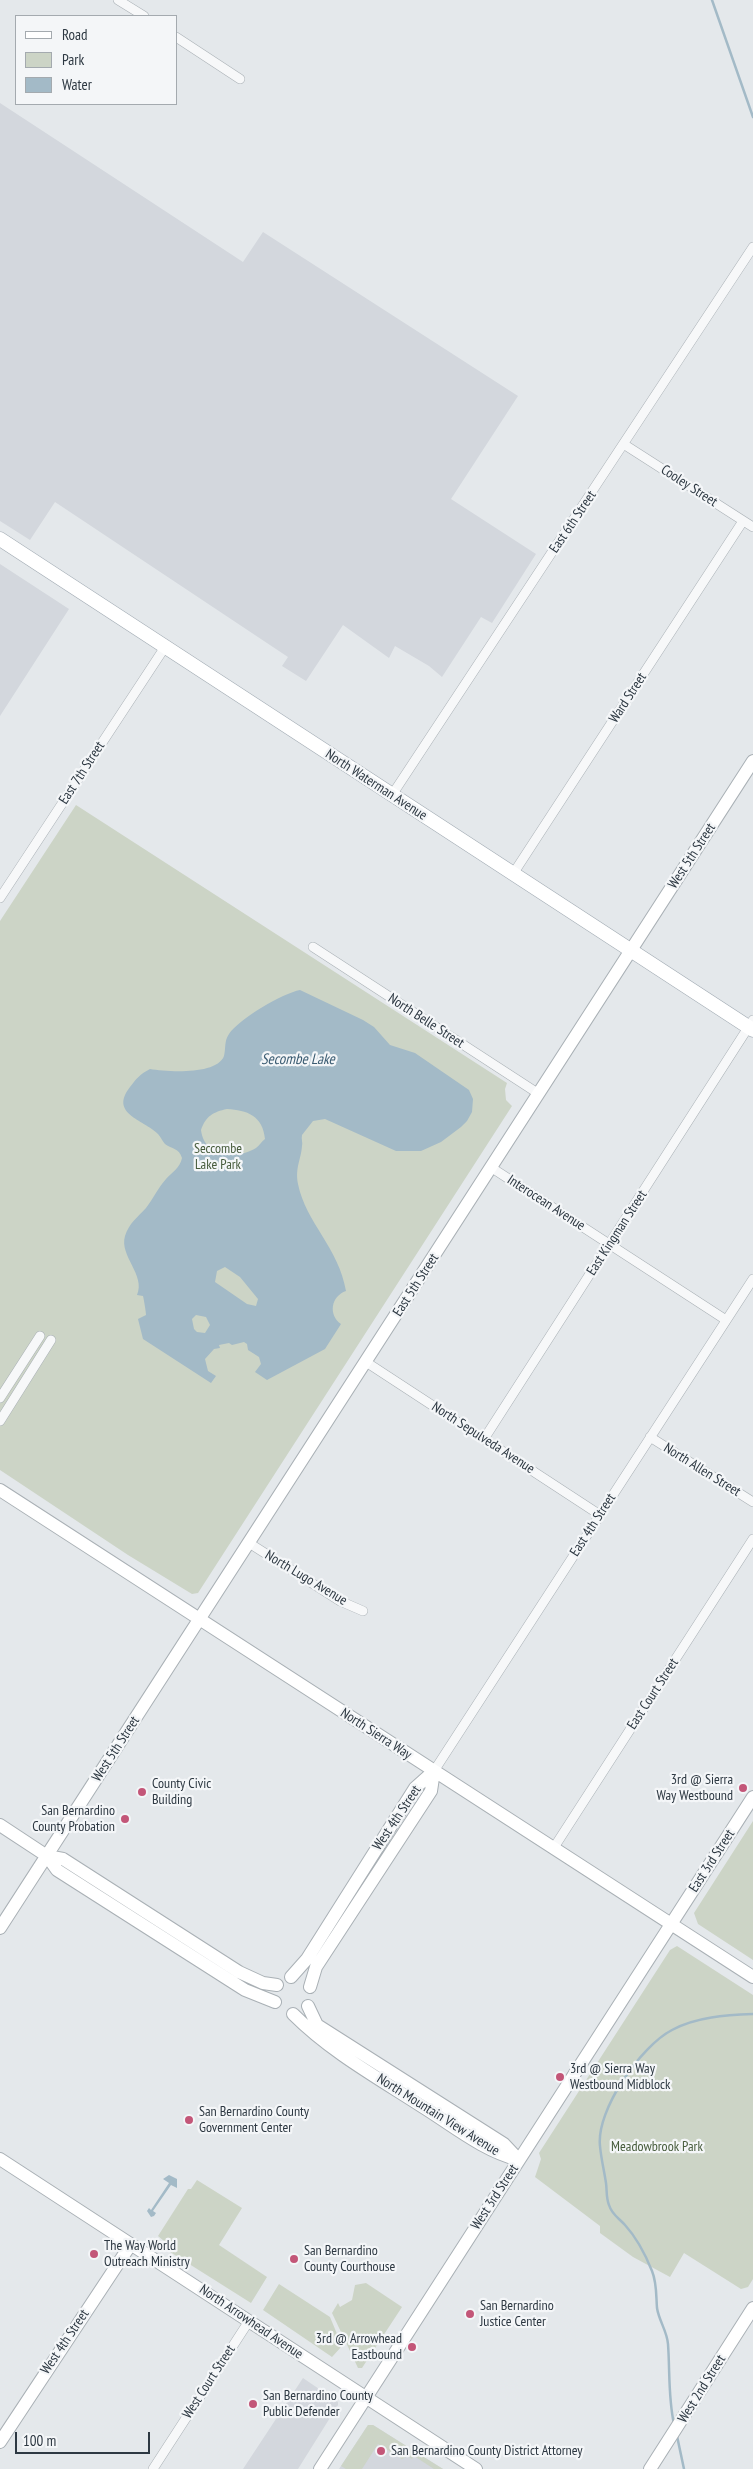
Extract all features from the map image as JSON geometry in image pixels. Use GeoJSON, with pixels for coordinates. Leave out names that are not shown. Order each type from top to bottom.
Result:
{"type":"FeatureCollection","features":[{"type":"Feature","properties":{"kind":"main road","name":"North Waterman Avenue"},"geometry":{"type":"LineString","coordinates":[[0,539],[630,950],[751,1026]]}},
{"type":"Feature","properties":{"kind":"street"},"geometry":{"type":"LineString","coordinates":[[118,0],[142,15]]}},
{"type":"Feature","properties":{"kind":"street"},"geometry":{"type":"LineString","coordinates":[[178,38],[240,78]]}},
{"type":"Feature","properties":{"kind":"street","name":"East 6th Street"},"geometry":{"type":"LineString","coordinates":[[392,795],[625,445],[753,248]]}},
{"type":"Feature","properties":{"kind":"street","name":"Cooley Street"},"geometry":{"type":"LineString","coordinates":[[625,445],[753,527]]}},
{"type":"Feature","properties":{"kind":"street","name":"Ward Street"},"geometry":{"type":"LineString","coordinates":[[513,874],[743,521]]}},
{"type":"Feature","properties":{"kind":"street","name":"East 7th Street"},"geometry":{"type":"LineString","coordinates":[[0,898],[165,647]]}},
{"type":"Feature","properties":{"kind":"street","name":"West 5th Street"},"geometry":{"type":"LineString","coordinates":[[630,950],[753,761]]}},
{"type":"Feature","properties":{"kind":"street","name":"North Belle Street"},"geometry":{"type":"LineString","coordinates":[[313,947],[539,1094]]}},
{"type":"Feature","properties":{"kind":"street","name":"East 5th Street"},"geometry":{"type":"LineString","coordinates":[[199,1619],[492,1168],[630,950]]}},
{"type":"Feature","properties":{"kind":"street","name":"East Kingman Street"},"geometry":{"type":"LineString","coordinates":[[484,1439],[751,1026]]}},
{"type":"Feature","properties":{"kind":"street","name":"Interocean Avenue"},"geometry":{"type":"LineString","coordinates":[[492,1168],[726,1320]]}},
{"type":"Feature","properties":{"kind":"street","name":"East 4th Street"},"geometry":{"type":"LineString","coordinates":[[434,1771],[753,1279]]}},
{"type":"Feature","properties":{"kind":"street"},"geometry":{"type":"LineString","coordinates":[[0,1398],[40,1336]]}},
{"type":"Feature","properties":{"kind":"street"},"geometry":{"type":"LineString","coordinates":[[0,1421],[51,1340]]}},
{"type":"Feature","properties":{"kind":"street","name":"North Sepulveda Avenue"},"geometry":{"type":"LineString","coordinates":[[366,1362],[600,1515]]}},
{"type":"Feature","properties":{"kind":"street","name":"North Allen Street"},"geometry":{"type":"LineString","coordinates":[[650,1437],[753,1502]]}},
{"type":"Feature","properties":{"kind":"street","name":"North Sierra Way"},"geometry":{"type":"LineString","coordinates":[[0,1490],[753,1977]]}},
{"type":"Feature","properties":{"kind":"street","name":"East Court Street"},"geometry":{"type":"LineString","coordinates":[[553,1849],[753,1539]]}},
{"type":"Feature","properties":{"kind":"street","name":"North Lugo Avenue"},"geometry":{"type":"LineString","coordinates":[[249,1543],[340,1601],[364,1611]]}},
{"type":"Feature","properties":{"kind":"street","name":"West 5th Street"},"geometry":{"type":"LineString","coordinates":[[0,1928],[199,1619]]}},
{"type":"Feature","properties":{"kind":"street","name":"West 4th Street"},"geometry":{"type":"LineString","coordinates":[[291,1977],[307,1959],[415,1788],[434,1771]]}},
{"type":"Feature","properties":{"kind":"street","name":"West 4th Street"},"geometry":{"type":"LineString","coordinates":[[310,1987],[317,1965],[431,1791],[434,1771]]}},
{"type":"Feature","properties":{"kind":"street","name":"East 3rd Street"},"geometry":{"type":"LineString","coordinates":[[671,1925],[753,1797]]}},
{"type":"Feature","properties":{"kind":"street"},"geometry":{"type":"LineString","coordinates":[[0,1826],[47,1856],[57,1870],[155,1933],[245,1990],[275,2002]]}},
{"type":"Feature","properties":{"kind":"street"},"geometry":{"type":"LineString","coordinates":[[47,1856],[63,1859],[245,1975],[263,1983],[277,1985]]}},
{"type":"Feature","properties":{"kind":"street","name":"West 3rd Street"},"geometry":{"type":"LineString","coordinates":[[320,2469],[671,1925]]}},
{"type":"Feature","properties":{"kind":"street"},"geometry":{"type":"LineString","coordinates":[[291,1977],[300,1978],[310,1987],[311,1994],[308,2006],[299,2014],[282,2011],[275,2002],[274,1996],[277,1985],[282,1980],[291,1977]]}},
{"type":"Feature","properties":{"kind":"street","name":"North Mountain View Avenue"},"geometry":{"type":"LineString","coordinates":[[308,2006],[317,2025],[504,2144],[519,2160]]}},
{"type":"Feature","properties":{"kind":"street","name":"North Mountain View Avenue"},"geometry":{"type":"LineString","coordinates":[[293,2014],[319,2040],[456,2129],[496,2154],[519,2160]]}},
{"type":"Feature","properties":{"kind":"street","name":"North Arrowhead Avenue"},"geometry":{"type":"LineString","coordinates":[[0,2158],[476,2469]]}},
{"type":"Feature","properties":{"kind":"street","name":"West 4th Street"},"geometry":{"type":"LineString","coordinates":[[0,2442],[132,2244]]}},
{"type":"Feature","properties":{"kind":"street","name":"West 2nd Street"},"geometry":{"type":"LineString","coordinates":[[650,2469],[752,2311]]}},
{"type":"Feature","properties":{"kind":"street","name":"West Court Street"},"geometry":{"type":"LineString","coordinates":[[153,2469],[249,2321]]}},
{"type":"Feature","properties":{"kind":"shaded area"},"geometry":{"type":"Polygon","coordinates":[[[0,103],[243,262],[263,232],[518,396],[451,499],[536,554],[492,623],[481,617],[442,677],[429,666],[395,646],[389,658],[343,625],[306,681],[282,666],[288,657],[55,502],[30,540],[0,521],[0,103]]]}},
{"type":"Feature","properties":{"kind":"shaded area"},"geometry":{"type":"Polygon","coordinates":[[[0,564],[69,609],[0,716],[0,564]]]}},
{"type":"Feature","properties":{"kind":"shaded area"},"geometry":{"type":"Polygon","coordinates":[[[303,2378],[338,2402],[338,2405],[298,2469],[243,2469],[303,2378]]]}},
{"type":"Feature","properties":{"kind":"shaded area"},"geometry":{"type":"Polygon","coordinates":[[[368,2425],[373,2425],[443,2469],[339,2469],[368,2425]]]}},
{"type":"Feature","properties":{"kind":"green space","name":"Seccombe Lake Park"},"geometry":{"type":"Polygon","coordinates":[[[76,805],[507,1083],[505,1089],[506,1100],[512,1106],[198,1593],[192,1594],[128,1555],[0,1470],[0,921],[76,805]]]}},
{"type":"Feature","properties":{"kind":"green space"},"geometry":{"type":"Polygon","coordinates":[[[753,1821],[753,1960],[698,1924],[694,1913],[753,1821]]]}},
{"type":"Feature","properties":{"kind":"green space","name":"Meadowbrook Park"},"geometry":{"type":"Polygon","coordinates":[[[677,1946],[753,1995],[753,2279],[748,2287],[741,2289],[684,2253],[670,2277],[633,2257],[600,2233],[600,2226],[535,2177],[541,2159],[539,2153],[670,1950],[677,1946]]]}},
{"type":"Feature","properties":{"kind":"green space"},"geometry":{"type":"Polygon","coordinates":[[[197,2180],[242,2208],[219,2245],[267,2277],[251,2303],[167,2250],[168,2248],[162,2244],[164,2241],[158,2236],[188,2189],[191,2189],[197,2180]]]}},
{"type":"Feature","properties":{"kind":"green space"},"geometry":{"type":"Polygon","coordinates":[[[366,2283],[402,2307],[362,2368],[358,2368],[332,2313],[338,2303],[340,2307],[352,2300],[355,2285],[366,2283]]]}},
{"type":"Feature","properties":{"kind":"green space"},"geometry":{"type":"Polygon","coordinates":[[[279,2284],[330,2317],[342,2346],[332,2357],[263,2310],[279,2284]]]}},
{"type":"Feature","properties":{"kind":"green space"},"geometry":{"type":"Polygon","coordinates":[[[368,2425],[373,2425],[443,2469],[434,2469],[414,2456],[412,2459],[408,2456],[402,2459],[378,2444],[362,2469],[346,2469],[341,2466],[368,2425]]]}},
{"type":"Feature","properties":{"kind":"water","name":"Secombe Lake"},"geometry":{"type":"Polygon","coordinates":[[[300,990],[363,1020],[374,1027],[390,1045],[415,1053],[469,1090],[473,1099],[472,1112],[461,1127],[441,1142],[421,1151],[396,1151],[325,1119],[313,1121],[302,1135],[297,1173],[298,1184],[308,1211],[337,1262],[342,1276],[346,1291],[337,1297],[333,1306],[334,1316],[341,1324],[325,1349],[267,1380],[255,1372],[261,1364],[259,1357],[248,1350],[247,1344],[244,1342],[232,1345],[229,1343],[219,1345],[220,1348],[214,1349],[205,1359],[208,1371],[216,1376],[211,1383],[143,1339],[138,1319],[146,1315],[143,1296],[137,1295],[139,1288],[138,1280],[126,1251],[125,1236],[131,1224],[146,1208],[163,1182],[178,1167],[182,1158],[177,1150],[165,1144],[152,1129],[130,1115],[123,1104],[125,1096],[136,1079],[150,1069],[191,1071],[220,1062],[224,1056],[227,1037],[234,1028],[262,1008],[292,992],[300,990]],[[227,1109],[211,1115],[205,1121],[201,1130],[203,1139],[208,1146],[222,1154],[231,1155],[248,1152],[256,1148],[265,1139],[261,1125],[253,1116],[247,1113],[227,1109]],[[225,1267],[217,1271],[215,1282],[247,1304],[256,1306],[258,1299],[240,1277],[225,1267]],[[196,1315],[192,1319],[194,1329],[197,1332],[205,1333],[210,1325],[206,1317],[196,1315]]]}},
{"type":"Feature","properties":{"kind":"water"},"geometry":{"type":"Polygon","coordinates":[[[169,2175],[177,2179],[177,2188],[171,2185],[153,2211],[156,2213],[151,2217],[147,2211],[149,2208],[151,2210],[169,2183],[163,2179],[169,2175]]]}},
{"type":"Feature","properties":{"kind":"waterway"},"geometry":{"type":"LineString","coordinates":[[712,0],[753,117]]}},
{"type":"Feature","properties":{"kind":"waterway"},"geometry":{"type":"LineString","coordinates":[[674,2424],[670,2394],[668,2344],[657,2308],[654,2276],[637,2241],[614,2214],[607,2200],[600,2151],[601,2131],[605,2115],[623,2080],[647,2050],[660,2038],[672,2030],[701,2019],[753,2014]]}},
{"type":"Feature","properties":{"kind":"waterway"},"geometry":{"type":"LineString","coordinates":[[677,2436],[684,2469]]}},
{"type":"Feature","properties":{"kind":"place","name":"3rd @ Sierra Way Westbound"},"geometry":{"type":"Point","coordinates":[743,1788]}},
{"type":"Feature","properties":{"kind":"place","name":"County Civic Building"},"geometry":{"type":"Point","coordinates":[142,1792]}},
{"type":"Feature","properties":{"kind":"place","name":"San Bernardino County Probation"},"geometry":{"type":"Point","coordinates":[125,1819]}},
{"type":"Feature","properties":{"kind":"place","name":"3rd @ Sierra Way Westbound Midblock"},"geometry":{"type":"Point","coordinates":[560,2077]}},
{"type":"Feature","properties":{"kind":"place","name":"San Bernardino County Government Center"},"geometry":{"type":"Point","coordinates":[189,2120]}},
{"type":"Feature","properties":{"kind":"place","name":"The Way World Outreach Ministry"},"geometry":{"type":"Point","coordinates":[94,2254]}},
{"type":"Feature","properties":{"kind":"place","name":"San Bernardino County Courthouse"},"geometry":{"type":"Point","coordinates":[294,2259]}},
{"type":"Feature","properties":{"kind":"place","name":"San Bernardino Justice Center"},"geometry":{"type":"Point","coordinates":[470,2314]}},
{"type":"Feature","properties":{"kind":"place","name":"3rd @ Arrowhead Eastbound"},"geometry":{"type":"Point","coordinates":[412,2347]}},
{"type":"Feature","properties":{"kind":"place","name":"San Bernardino County Public Defender"},"geometry":{"type":"Point","coordinates":[253,2404]}},
{"type":"Feature","properties":{"kind":"place","name":"San Bernardino County District Attorney"},"geometry":{"type":"Point","coordinates":[381,2451]}}]}
